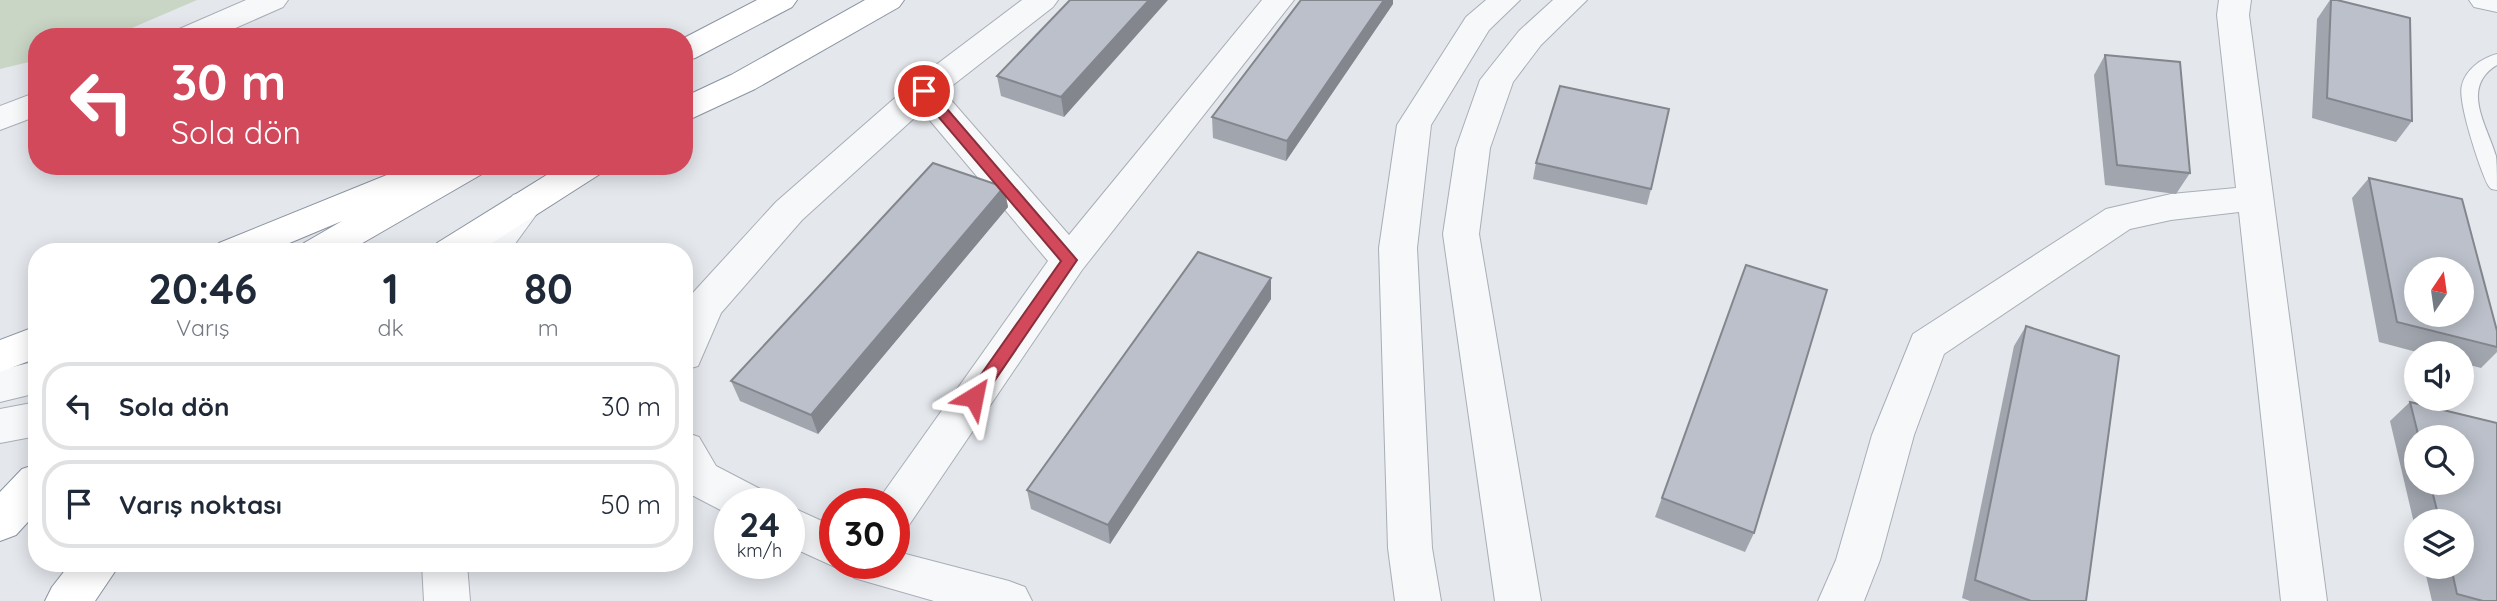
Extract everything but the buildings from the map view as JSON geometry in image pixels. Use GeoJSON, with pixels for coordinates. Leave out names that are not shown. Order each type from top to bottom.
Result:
{"type":"FeatureCollection","features":[{"type":"Feature","properties":{"kind":"highway"},"geometry":{"type":"LineString","coordinates":[[693,46],[781,0]]}},
{"type":"Feature","properties":{"kind":"highway"},"geometry":{"type":"LineString","coordinates":[[693,107],[743,82],[888,0]]}},
{"type":"Feature","properties":{"kind":"highway"},"geometry":{"type":"LineString","coordinates":[[254,243],[421,175]]}},
{"type":"Feature","properties":{"kind":"highway"},"geometry":{"type":"LineString","coordinates":[[333,243],[454,175]]}},
{"type":"Feature","properties":{"kind":"highway"},"geometry":{"type":"LineString","coordinates":[[464,243],[573,175]]}},
{"type":"Feature","properties":{"kind":"highway"},"geometry":{"type":"LineString","coordinates":[[0,357],[28,345]]}},
{"type":"Feature","properties":{"kind":"highway"},"geometry":{"type":"LineString","coordinates":[[0,522],[28,492]]}},
{"type":"Feature","properties":{"kind":"highway"},"geometry":{"type":"LineString","coordinates":[[68,601],[91,572]]}},
{"type":"Feature","properties":{"kind":"street"},"geometry":{"type":"LineString","coordinates":[[208,28],[272,0]]}},
{"type":"Feature","properties":{"kind":"street"},"geometry":{"type":"LineString","coordinates":[[693,333],[704,306],[789,211],[924,91],[1042,0]]}},
{"type":"Feature","properties":{"kind":"street"},"geometry":{"type":"LineString","coordinates":[[910,489],[1069,260],[1278,0]]}},
{"type":"Feature","properties":{"kind":"street"},"geometry":{"type":"LineString","coordinates":[[1418,601],[1410,548],[1398,248],[1414,125],[1477,24],[1504,0]]}},
{"type":"Feature","properties":{"kind":"street"},"geometry":{"type":"LineString","coordinates":[[1518,601],[1461,234],[1473,148],[1497,80],[1530,38],[1571,0]]}},
{"type":"Feature","properties":{"kind":"street"},"geometry":{"type":"LineString","coordinates":[[2235,0],[2233,15],[2304,601]]}},
{"type":"Feature","properties":{"kind":"street"},"geometry":{"type":"LineString","coordinates":[[2485,0],[2497,3]]}},
{"type":"Feature","properties":{"kind":"street"},"geometry":{"type":"LineString","coordinates":[[924,91],[1069,260]]}},
{"type":"Feature","properties":{"kind":"street"},"geometry":{"type":"LineString","coordinates":[[0,119],[28,107]]}},
{"type":"Feature","properties":{"kind":"street"},"geometry":{"type":"LineString","coordinates":[[1841,601],[1858,560],[1893,435],[1927,345],[2119,218],[2171,206],[2257,198]]}},
{"type":"Feature","properties":{"kind":"street"},"geometry":{"type":"LineString","coordinates":[[496,243],[526,204]]}},
{"type":"Feature","properties":{"kind":"street"},"geometry":{"type":"LineString","coordinates":[[0,386],[28,379]]}},
{"type":"Feature","properties":{"kind":"street"},"geometry":{"type":"LineString","coordinates":[[0,426],[28,421]]}},
{"type":"Feature","properties":{"kind":"street"},"geometry":{"type":"LineString","coordinates":[[693,465],[701,480],[717,488]]}},
{"type":"Feature","properties":{"kind":"street"},"geometry":{"type":"LineString","coordinates":[[445,572],[447,601]]}},
{"type":"Feature","properties":{"kind":"street"},"geometry":{"type":"LineString","coordinates":[[910,575],[1009,601]]}},
{"type":"Feature","properties":{"kind":"lane"},"geometry":{"type":"LineString","coordinates":[[2497,59],[2480,69],[2472,78],[2469,89],[2471,106],[2497,184]]}},
{"type":"Feature","properties":{"kind":"green space"},"geometry":{"type":"Polygon","coordinates":[[[0,0],[197,0],[132,28],[28,28],[28,62],[0,69],[0,0]]]}},
{"type":"Feature","properties":{"kind":"route"},"geometry":{"type":"LineString","coordinates":[[924,91],[1069,260],[974,397]]}}]}
